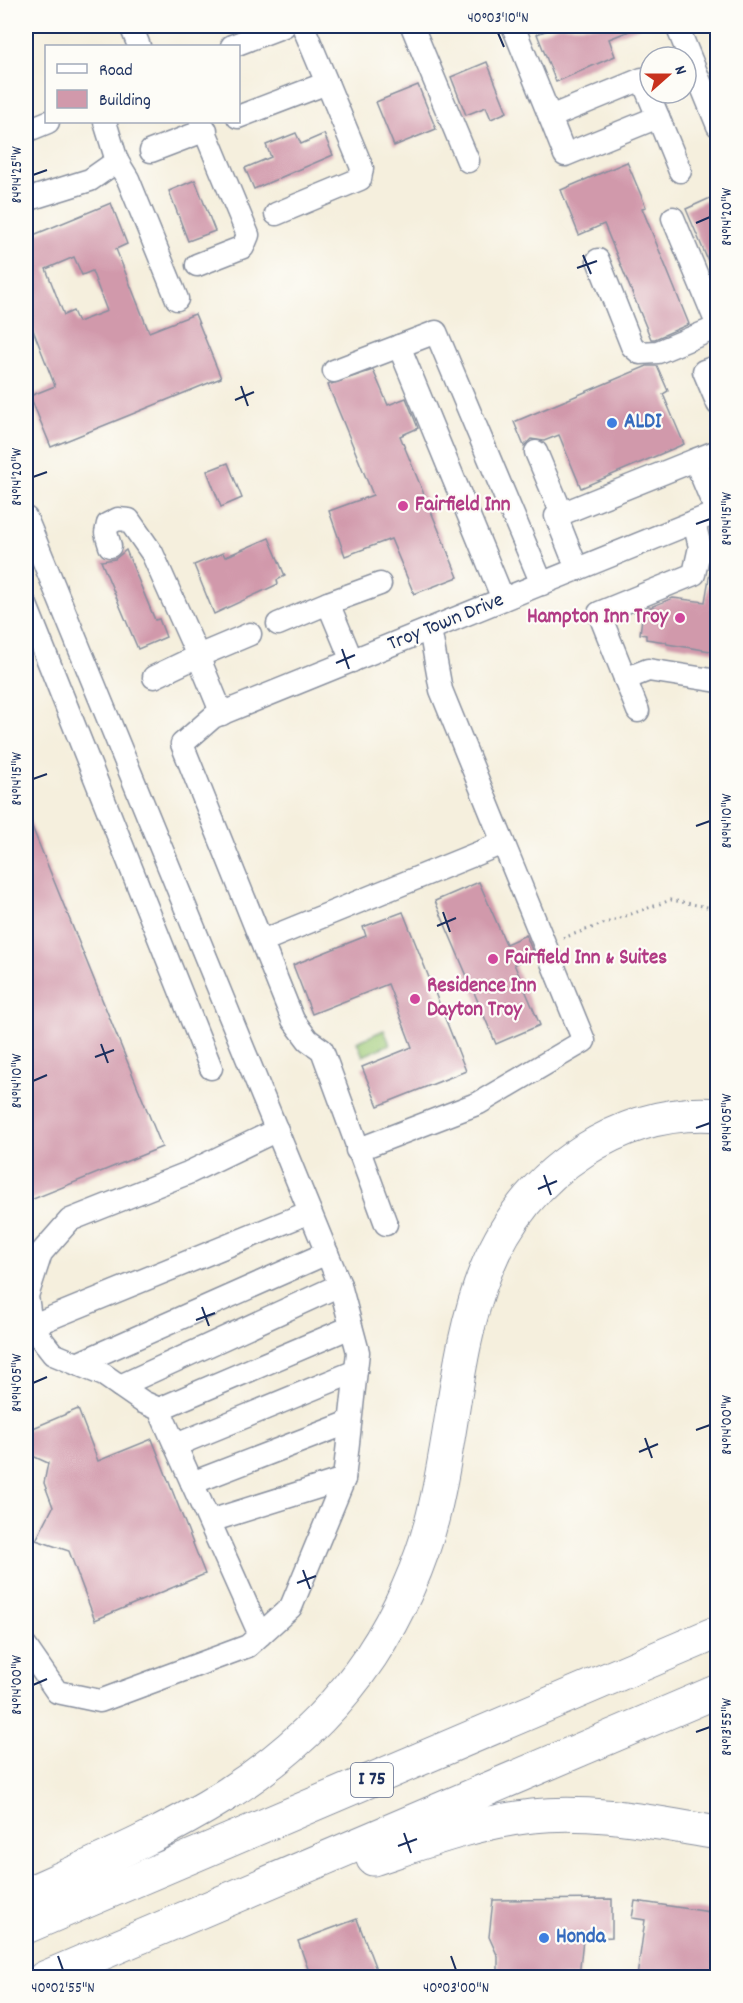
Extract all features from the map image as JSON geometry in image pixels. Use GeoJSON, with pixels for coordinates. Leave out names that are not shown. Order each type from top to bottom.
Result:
{"type":"FeatureCollection","features":[{"type":"Feature","properties":{"kind":"highway"},"geometry":{"type":"LineString","coordinates":[[26,1894],[163,1830],[228,1795],[300,1741],[336,1703],[371,1655],[393,1617],[417,1564],[433,1517],[470,1315],[491,1258],[510,1221],[534,1189],[561,1165],[603,1138],[641,1122],[692,1113],[717,1115]]}},
{"type":"Feature","properties":{"kind":"highway","name":"I 75"},"geometry":{"type":"LineString","coordinates":[[26,1927],[717,1632]]}},
{"type":"Feature","properties":{"kind":"highway","name":"I 75"},"geometry":{"type":"LineString","coordinates":[[44,1977],[717,1691]]}},
{"type":"Feature","properties":{"kind":"highway"},"geometry":{"type":"LineString","coordinates":[[152,1931],[428,1840],[531,1816],[585,1814],[717,1833]]}},
{"type":"Feature","properties":{"kind":"street"},"geometry":{"type":"LineString","coordinates":[[131,26],[139,45]]}},
{"type":"Feature","properties":{"kind":"street"},"geometry":{"type":"LineString","coordinates":[[241,37],[284,26]]}},
{"type":"Feature","properties":{"kind":"street"},"geometry":{"type":"LineString","coordinates":[[276,214],[360,179],[362,168],[303,26]]}},
{"type":"Feature","properties":{"kind":"street"},"geometry":{"type":"LineString","coordinates":[[412,26],[468,162]]}},
{"type":"Feature","properties":{"kind":"street"},"geometry":{"type":"LineString","coordinates":[[513,26],[565,155],[658,117]]}},
{"type":"Feature","properties":{"kind":"street"},"geometry":{"type":"LineString","coordinates":[[680,26],[717,126]]}},
{"type":"Feature","properties":{"kind":"street"},"geometry":{"type":"LineString","coordinates":[[550,117],[642,79],[680,171]]}},
{"type":"Feature","properties":{"kind":"street"},"geometry":{"type":"LineString","coordinates":[[240,115],[327,83]]}},
{"type":"Feature","properties":{"kind":"street"},"geometry":{"type":"LineString","coordinates":[[26,131],[46,123]]}},
{"type":"Feature","properties":{"kind":"street"},"geometry":{"type":"LineString","coordinates":[[105,123],[117,161],[128,179],[177,299]]}},
{"type":"Feature","properties":{"kind":"street"},"geometry":{"type":"LineString","coordinates":[[152,152],[219,123],[248,235],[243,247],[197,264]]}},
{"type":"Feature","properties":{"kind":"street"},"geometry":{"type":"LineString","coordinates":[[26,200],[90,180],[117,161]]}},
{"type":"Feature","properties":{"kind":"street"},"geometry":{"type":"LineString","coordinates":[[598,260],[632,346],[640,353],[658,352],[717,327],[673,218]]}},
{"type":"Feature","properties":{"kind":"street"},"geometry":{"type":"LineString","coordinates":[[334,370],[436,332],[542,584]]}},
{"type":"Feature","properties":{"kind":"street"},"geometry":{"type":"LineString","coordinates":[[399,346],[503,600]]}},
{"type":"Feature","properties":{"kind":"street"},"geometry":{"type":"LineString","coordinates":[[717,366],[704,371],[717,404]]}},
{"type":"Feature","properties":{"kind":"street"},"geometry":{"type":"LineString","coordinates":[[578,569],[556,516],[717,451]]}},
{"type":"Feature","properties":{"kind":"street"},"geometry":{"type":"LineString","coordinates":[[536,452],[562,514]]}},
{"type":"Feature","properties":{"kind":"street"},"geometry":{"type":"LineString","coordinates":[[695,460],[717,513]]}},
{"type":"Feature","properties":{"kind":"street","name":"Troy Town Drive"},"geometry":{"type":"LineString","coordinates":[[262,941],[182,744],[213,717],[717,513]]}},
{"type":"Feature","properties":{"kind":"street"},"geometry":{"type":"LineString","coordinates":[[26,519],[340,1284],[358,1352],[344,1479],[291,1607],[248,1646],[100,1701],[57,1692],[26,1647]]}},
{"type":"Feature","properties":{"kind":"street"},"geometry":{"type":"LineString","coordinates":[[110,546],[106,533],[108,524],[118,519],[129,520],[153,553],[222,714]]}},
{"type":"Feature","properties":{"kind":"street"},"geometry":{"type":"LineString","coordinates":[[638,711],[600,614],[694,574],[700,547],[694,522]]}},
{"type":"Feature","properties":{"kind":"street"},"geometry":{"type":"LineString","coordinates":[[278,624],[380,584]]}},
{"type":"Feature","properties":{"kind":"street"},"geometry":{"type":"LineString","coordinates":[[328,603],[352,661]]}},
{"type":"Feature","properties":{"kind":"street"},"geometry":{"type":"LineString","coordinates":[[26,605],[212,1068]]}},
{"type":"Feature","properties":{"kind":"street"},"geometry":{"type":"LineString","coordinates":[[357,1150],[479,1103],[584,1041],[441,690],[430,629]]}},
{"type":"Feature","properties":{"kind":"street"},"geometry":{"type":"LineString","coordinates":[[154,676],[250,634]]}},
{"type":"Feature","properties":{"kind":"street"},"geometry":{"type":"LineString","coordinates":[[626,679],[648,670],[717,681]]}},
{"type":"Feature","properties":{"kind":"street"},"geometry":{"type":"LineString","coordinates":[[386,1224],[322,1050],[308,1040],[293,1020],[262,941],[503,843]]}},
{"type":"Feature","properties":{"kind":"street"},"geometry":{"type":"LineString","coordinates":[[260,1635],[159,1409],[104,1375],[53,1354],[31,1326],[27,1296],[41,1253],[70,1220],[188,1173],[277,1130]]}},
{"type":"Feature","properties":{"kind":"street"},"geometry":{"type":"LineString","coordinates":[[31,1326],[310,1212]]}},
{"type":"Feature","properties":{"kind":"street"},"geometry":{"type":"LineString","coordinates":[[77,1364],[327,1253]]}},
{"type":"Feature","properties":{"kind":"street"},"geometry":{"type":"LineString","coordinates":[[120,1386],[340,1284]]}},
{"type":"Feature","properties":{"kind":"street"},"geometry":{"type":"LineString","coordinates":[[159,1409],[351,1327]]}},
{"type":"Feature","properties":{"kind":"street"},"geometry":{"type":"LineString","coordinates":[[176,1445],[356,1371]]}},
{"type":"Feature","properties":{"kind":"street"},"geometry":{"type":"LineString","coordinates":[[192,1483],[350,1422]]}},
{"type":"Feature","properties":{"kind":"street"},"geometry":{"type":"LineString","coordinates":[[210,1521],[344,1479]]}},
{"type":"Feature","properties":{"kind":"path"},"geometry":{"type":"LineString","coordinates":[[544,945],[671,900],[717,909]]}},
{"type":"Feature","properties":{"kind":"green space"},"geometry":{"type":"Polygon","coordinates":[[[384,1030],[390,1044],[363,1056],[357,1042],[384,1030]]]}},
{"type":"Feature","properties":{"kind":"building"},"geometry":{"type":"Polygon","coordinates":[[[558,26],[642,26],[609,39],[615,56],[556,82],[537,34],[558,26]]]}},
{"type":"Feature","properties":{"kind":"building"},"geometry":{"type":"Polygon","coordinates":[[[487,62],[507,112],[491,119],[486,107],[466,115],[451,77],[487,62]]]}},
{"type":"Feature","properties":{"kind":"building"},"geometry":{"type":"Polygon","coordinates":[[[418,85],[436,129],[394,146],[376,102],[418,85]]]}},
{"type":"Feature","properties":{"kind":"building"},"geometry":{"type":"Polygon","coordinates":[[[296,133],[301,144],[324,134],[333,155],[254,189],[245,168],[271,157],[266,145],[296,133]]]}},
{"type":"Feature","properties":{"kind":"building"},"geometry":{"type":"Polygon","coordinates":[[[627,162],[646,207],[642,208],[689,324],[655,339],[651,339],[604,224],[579,235],[561,190],[627,162]]]}},
{"type":"Feature","properties":{"kind":"building"},"geometry":{"type":"Polygon","coordinates":[[[195,180],[215,231],[188,241],[169,191],[195,180]]]}},
{"type":"Feature","properties":{"kind":"building"},"geometry":{"type":"Polygon","coordinates":[[[717,195],[717,282],[686,209],[717,195]]]}},
{"type":"Feature","properties":{"kind":"building"},"geometry":{"type":"Polygon","coordinates":[[[111,203],[127,244],[116,249],[149,332],[195,314],[221,378],[51,447],[30,396],[55,386],[26,312],[26,238],[111,203]],[[74,257],[46,269],[64,315],[73,311],[78,322],[107,311],[92,271],[82,275],[74,257]]]}},
{"type":"Feature","properties":{"kind":"building"},"geometry":{"type":"Polygon","coordinates":[[[647,366],[657,366],[668,391],[663,394],[684,444],[581,488],[559,435],[544,441],[531,439],[524,446],[514,422],[647,366]]]}},
{"type":"Feature","properties":{"kind":"building","name":"Fairfield Inn"},"geometry":{"type":"Polygon","coordinates":[[[373,370],[388,405],[406,398],[418,428],[400,436],[458,577],[414,594],[391,539],[345,556],[329,511],[373,495],[328,385],[373,370]]]}},
{"type":"Feature","properties":{"kind":"building"},"geometry":{"type":"Polygon","coordinates":[[[228,463],[242,498],[221,507],[207,471],[228,463]]]}},
{"type":"Feature","properties":{"kind":"building"},"geometry":{"type":"Polygon","coordinates":[[[269,538],[285,576],[277,580],[278,584],[214,614],[194,565],[223,553],[225,557],[269,538]]]}},
{"type":"Feature","properties":{"kind":"building"},"geometry":{"type":"Polygon","coordinates":[[[126,550],[155,620],[159,619],[166,637],[138,649],[101,561],[115,559],[126,550]]]}},
{"type":"Feature","properties":{"kind":"building","name":"Hampton Inn Troy"},"geometry":{"type":"Polygon","coordinates":[[[710,572],[717,573],[717,652],[667,644],[646,639],[646,635],[640,634],[643,610],[673,598],[705,602],[710,572]]]}},
{"type":"Feature","properties":{"kind":"building"},"geometry":{"type":"Polygon","coordinates":[[[26,812],[162,1147],[26,1202],[26,812]]]}},
{"type":"Feature","properties":{"kind":"building","name":"Fairfield Inn & Suites"},"geometry":{"type":"Polygon","coordinates":[[[479,882],[506,944],[526,935],[534,955],[514,964],[540,1025],[496,1044],[435,901],[479,882]]]}},
{"type":"Feature","properties":{"kind":"building","name":"Residence Inn Dayton Troy"},"geometry":{"type":"Polygon","coordinates":[[[403,912],[466,1071],[378,1106],[362,1067],[412,1047],[388,984],[312,1014],[293,965],[366,936],[363,927],[403,912]]]}},
{"type":"Feature","properties":{"kind":"building"},"geometry":{"type":"Polygon","coordinates":[[[78,1409],[98,1461],[152,1439],[205,1574],[95,1620],[69,1551],[36,1540],[53,1507],[44,1483],[48,1463],[26,1453],[26,1431],[78,1409]]]}},
{"type":"Feature","properties":{"kind":"building","name":"Honda"},"geometry":{"type":"Polygon","coordinates":[[[612,1899],[612,1937],[583,1939],[579,1977],[498,1977],[498,1957],[489,1937],[493,1900],[612,1899]]]}},
{"type":"Feature","properties":{"kind":"building"},"geometry":{"type":"Polygon","coordinates":[[[635,1901],[717,1913],[717,1948],[713,1977],[637,1977],[645,1920],[632,1918],[635,1901]]]}},
{"type":"Feature","properties":{"kind":"building"},"geometry":{"type":"Polygon","coordinates":[[[357,1919],[379,1977],[311,1977],[298,1941],[357,1919]]]}},
{"type":"Feature","properties":{"kind":"place","name":"ALDI"},"geometry":{"type":"Point","coordinates":[612,423]}},
{"type":"Feature","properties":{"kind":"place","name":"Fairfield Inn"},"geometry":{"type":"Point","coordinates":[403,506]}},
{"type":"Feature","properties":{"kind":"place","name":"Hampton Inn Troy"},"geometry":{"type":"Point","coordinates":[680,618]}},
{"type":"Feature","properties":{"kind":"place","name":"Fairfield Inn & Suites"},"geometry":{"type":"Point","coordinates":[493,959]}},
{"type":"Feature","properties":{"kind":"place","name":"Residence Inn Dayton Troy"},"geometry":{"type":"Point","coordinates":[415,999]}},
{"type":"Feature","properties":{"kind":"place","name":"Honda"},"geometry":{"type":"Point","coordinates":[544,1938]}}]}
